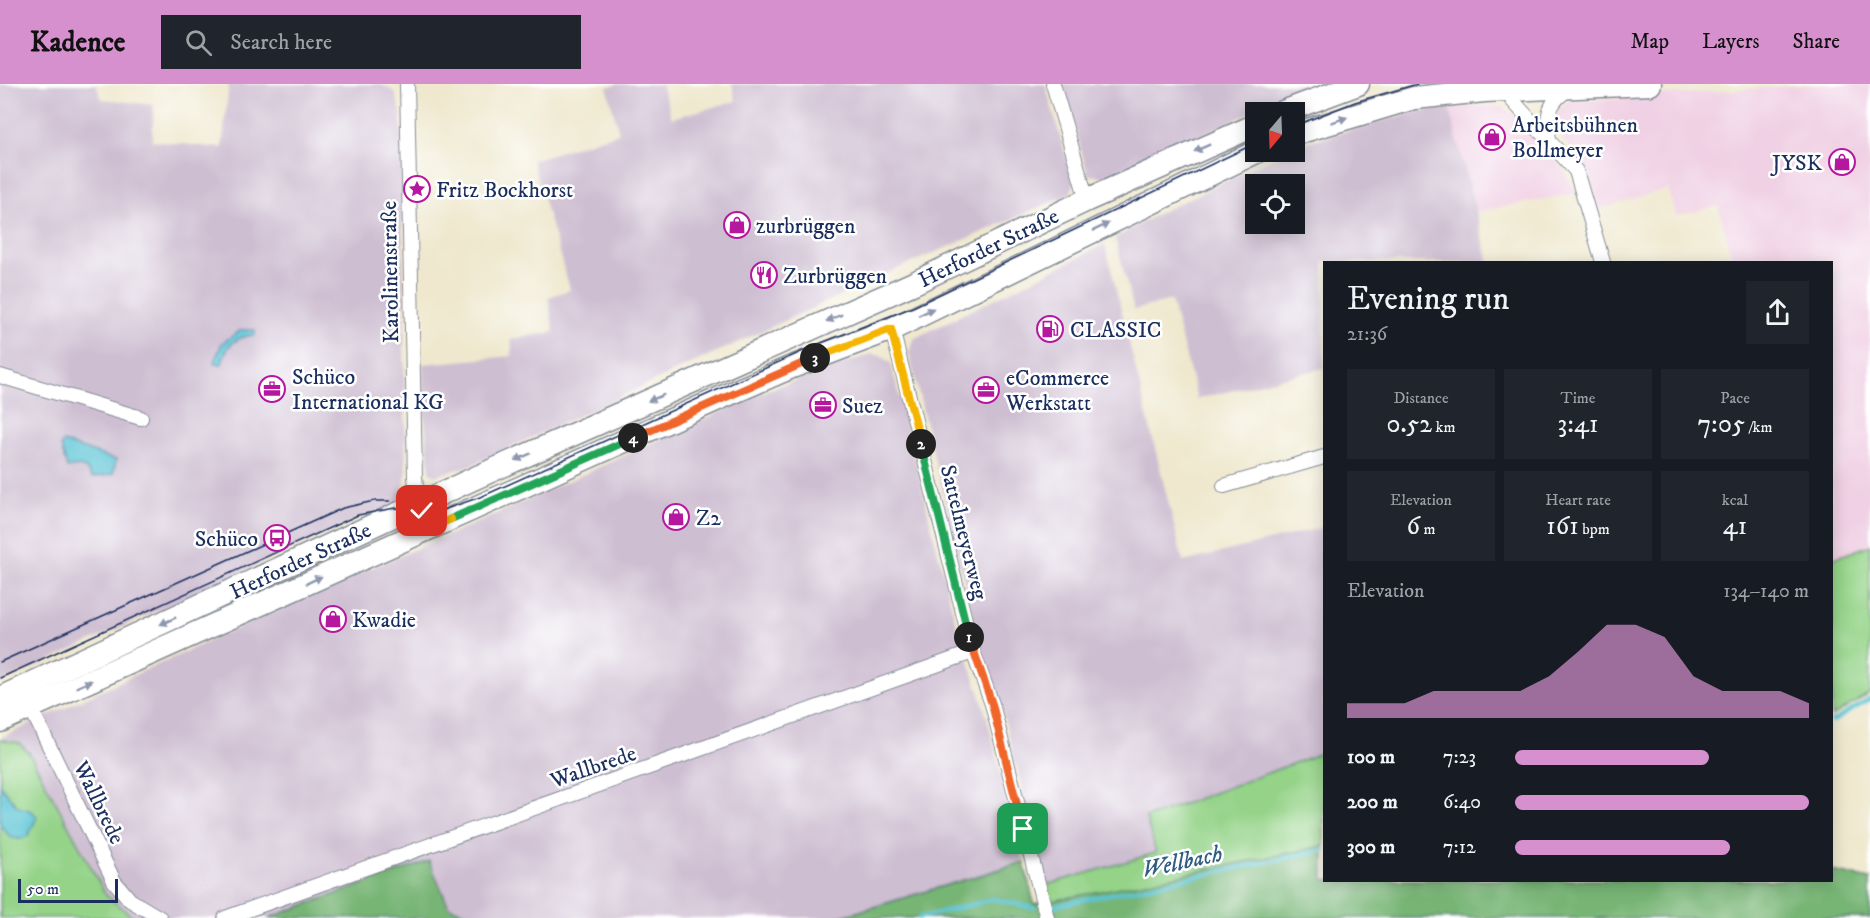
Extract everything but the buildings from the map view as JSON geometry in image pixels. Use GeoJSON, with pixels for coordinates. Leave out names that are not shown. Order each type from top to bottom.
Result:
{"type":"FeatureCollection","features":[{"type":"Feature","properties":{"kind":"main road"},"geometry":{"type":"LineString","coordinates":[[1305,104],[1358,84]]}},
{"type":"Feature","properties":{"kind":"main road"},"geometry":{"type":"LineString","coordinates":[[1305,131],[1414,98],[1650,84]]}},
{"type":"Feature","properties":{"kind":"main road","name":"Herforder Straße"},"geometry":{"type":"LineString","coordinates":[[0,721],[26,697],[418,504],[888,295],[1087,200],[1245,130]]}},
{"type":"Feature","properties":{"kind":"main road","name":"Herforder Straße"},"geometry":{"type":"LineString","coordinates":[[0,698],[26,697],[523,489],[782,371],[891,329],[1245,157]]}},
{"type":"Feature","properties":{"kind":"main road"},"geometry":{"type":"LineString","coordinates":[[888,295],[891,329]]}},
{"type":"Feature","properties":{"kind":"street","name":"Karolinenstraße"},"geometry":{"type":"LineString","coordinates":[[407,84],[413,429],[418,504],[430,528]]}},
{"type":"Feature","properties":{"kind":"street"},"geometry":{"type":"LineString","coordinates":[[1053,84],[1087,200]]}},
{"type":"Feature","properties":{"kind":"street"},"geometry":{"type":"LineString","coordinates":[[1549,140],[1547,121],[1549,109],[1556,98],[1572,88]]}},
{"type":"Feature","properties":{"kind":"street"},"geometry":{"type":"LineString","coordinates":[[1509,91],[1514,101],[1568,159],[1579,176],[1602,261]]}},
{"type":"Feature","properties":{"kind":"street","name":"Sattelmeyerweg"},"geometry":{"type":"LineString","coordinates":[[891,329],[973,652],[992,704],[1047,918]]}},
{"type":"Feature","properties":{"kind":"street"},"geometry":{"type":"LineString","coordinates":[[0,376],[141,418]]}},
{"type":"Feature","properties":{"kind":"street"},"geometry":{"type":"LineString","coordinates":[[1224,486],[1323,457]]}},
{"type":"Feature","properties":{"kind":"street","name":"Wallbrede"},"geometry":{"type":"LineString","coordinates":[[225,918],[973,652]]}},
{"type":"Feature","properties":{"kind":"street","name":"Wallbrede"},"geometry":{"type":"LineString","coordinates":[[26,697],[114,880],[130,900],[160,918]]}},
{"type":"Feature","properties":{"kind":"shaded area"},"geometry":{"type":"Polygon","coordinates":[[[0,84],[96,84],[102,99],[154,105],[152,141],[222,148],[229,84],[377,84],[395,93],[401,111],[406,476],[400,504],[364,516],[0,683],[0,84]]]}},
{"type":"Feature","properties":{"kind":"shaded area"},"geometry":{"type":"Polygon","coordinates":[[[617,84],[661,84],[672,118],[736,101],[732,84],[1045,84],[1074,184],[1070,194],[895,270],[472,465],[435,476],[430,472],[423,400],[423,364],[512,356],[511,339],[554,332],[548,297],[570,290],[532,160],[619,133],[607,87],[617,84]]]}},
{"type":"Feature","properties":{"kind":"shaded area"},"geometry":{"type":"Polygon","coordinates":[[[1063,84],[1317,84],[1276,102],[1245,102],[1245,116],[1105,177],[1088,175],[1063,84]]]}},
{"type":"Feature","properties":{"kind":"shaded area"},"geometry":{"type":"Polygon","coordinates":[[[1822,84],[1870,84],[1870,545],[1833,559],[1833,261],[1733,261],[1718,206],[1676,216],[1668,189],[1599,209],[1590,175],[1560,135],[1554,122],[1560,107],[1567,102],[1822,84]]]}},
{"type":"Feature","properties":{"kind":"shaded area"},"geometry":{"type":"Polygon","coordinates":[[[1500,106],[1511,112],[1562,168],[1576,193],[1476,212],[1449,108],[1500,106]]]}},
{"type":"Feature","properties":{"kind":"shaded area"},"geometry":{"type":"Polygon","coordinates":[[[1449,108],[1489,261],[1323,261],[1323,368],[1197,399],[1171,300],[1134,310],[1115,238],[1159,213],[1264,162],[1305,162],[1305,143],[1418,111],[1449,108]]]}},
{"type":"Feature","properties":{"kind":"shaded area"},"geometry":{"type":"Polygon","coordinates":[[[1105,244],[1183,562],[1323,527],[1323,752],[1146,817],[1157,853],[1046,885],[1000,702],[980,648],[909,353],[913,339],[1105,244]]]}},
{"type":"Feature","properties":{"kind":"shaded area"},"geometry":{"type":"Polygon","coordinates":[[[872,354],[882,356],[891,363],[954,617],[985,710],[1024,862],[837,918],[482,918],[449,908],[429,861],[268,918],[134,918],[107,895],[29,753],[12,740],[1,738],[352,576],[463,529],[768,390],[872,354]]]}},
{"type":"Feature","properties":{"kind":"green space"},"geometry":{"type":"Polygon","coordinates":[[[1870,545],[1870,693],[1833,716],[1833,559],[1870,545]]]}},
{"type":"Feature","properties":{"kind":"green space"},"geometry":{"type":"Polygon","coordinates":[[[0,739],[19,743],[29,753],[106,895],[134,918],[0,918],[0,739]]]}},
{"type":"Feature","properties":{"kind":"green space"},"geometry":{"type":"Polygon","coordinates":[[[1323,752],[1323,882],[1833,882],[1833,871],[1870,879],[1870,918],[837,918],[1024,862],[1034,904],[1048,901],[1046,885],[1156,853],[1146,818],[1323,752]]]}},
{"type":"Feature","properties":{"kind":"green space"},"geometry":{"type":"Polygon","coordinates":[[[1323,846],[1323,882],[1833,882],[1833,871],[1870,879],[1870,918],[1052,918],[1047,902],[1323,846]]]}},
{"type":"Feature","properties":{"kind":"green space"},"geometry":{"type":"Polygon","coordinates":[[[429,861],[449,907],[482,918],[268,918],[429,861]]]}},
{"type":"Feature","properties":{"kind":"green space"},"geometry":{"type":"Polygon","coordinates":[[[1024,862],[1034,904],[1038,904],[1042,918],[837,918],[1024,862]]]}},
{"type":"Feature","properties":{"kind":"water"},"geometry":{"type":"Polygon","coordinates":[[[241,330],[255,330],[255,335],[242,337],[232,343],[222,364],[214,363],[222,343],[241,330]]]}},
{"type":"Feature","properties":{"kind":"water"},"geometry":{"type":"Polygon","coordinates":[[[63,442],[116,460],[113,474],[92,478],[86,469],[79,466],[67,468],[61,446],[63,442]]]}},
{"type":"Feature","properties":{"kind":"water"},"geometry":{"type":"Polygon","coordinates":[[[0,785],[18,807],[32,811],[37,817],[28,836],[21,839],[11,838],[0,825],[0,785]]]}},
{"type":"Feature","properties":{"kind":"waterway","name":"Wellbach"},"geometry":{"type":"LineString","coordinates":[[1833,721],[1870,699]]}},
{"type":"Feature","properties":{"kind":"waterway","name":"Wellbach"},"geometry":{"type":"LineString","coordinates":[[1048,907],[1323,850]]}},
{"type":"Feature","properties":{"kind":"waterway","name":"Wellbach"},"geometry":{"type":"LineString","coordinates":[[919,918],[994,899],[1034,908]]}},
{"type":"Feature","properties":{"kind":"tram line"},"geometry":{"type":"LineString","coordinates":[[1305,122],[1355,102],[1417,84]]}},
{"type":"Feature","properties":{"kind":"tram line"},"geometry":{"type":"LineString","coordinates":[[0,678],[358,515],[395,508],[443,510],[483,496],[821,343],[913,307],[1245,148]]}},
{"type":"Feature","properties":{"kind":"tram line"},"geometry":{"type":"LineString","coordinates":[[0,662],[343,508],[374,501],[390,501]]}},
{"type":"Feature","properties":{"kind":"place","name":"Arbeitsbühnen Bollmeyer"},"geometry":{"type":"Point","coordinates":[1492,137]}},
{"type":"Feature","properties":{"kind":"place","name":"JYSK"},"geometry":{"type":"Point","coordinates":[1842,162]}},
{"type":"Feature","properties":{"kind":"place","name":"Fritz Bockhorst"},"geometry":{"type":"Point","coordinates":[417,189]}},
{"type":"Feature","properties":{"kind":"place","name":"zurbrüggen"},"geometry":{"type":"Point","coordinates":[737,225]}},
{"type":"Feature","properties":{"kind":"place","name":"Zurbrüggen"},"geometry":{"type":"Point","coordinates":[764,275]}},
{"type":"Feature","properties":{"kind":"place","name":"CLASSIC"},"geometry":{"type":"Point","coordinates":[1050,329]}},
{"type":"Feature","properties":{"kind":"place","name":"Schüco International KG"},"geometry":{"type":"Point","coordinates":[272,389]}},
{"type":"Feature","properties":{"kind":"place","name":"eCommerce Werkstatt"},"geometry":{"type":"Point","coordinates":[986,390]}},
{"type":"Feature","properties":{"kind":"place","name":"Suez"},"geometry":{"type":"Point","coordinates":[823,405]}},
{"type":"Feature","properties":{"kind":"place","name":"Z2"},"geometry":{"type":"Point","coordinates":[676,517]}},
{"type":"Feature","properties":{"kind":"place","name":"Schüco"},"geometry":{"type":"Point","coordinates":[277,538]}},
{"type":"Feature","properties":{"kind":"place","name":"Kwadie"},"geometry":{"type":"Point","coordinates":[333,619]}},
{"type":"Feature","properties":{"kind":"route"},"geometry":{"type":"LineString","coordinates":[[422,511],[430,528],[523,489],[684,414],[792,367],[891,329],[973,652],[992,704],[1023,829]]}}]}
